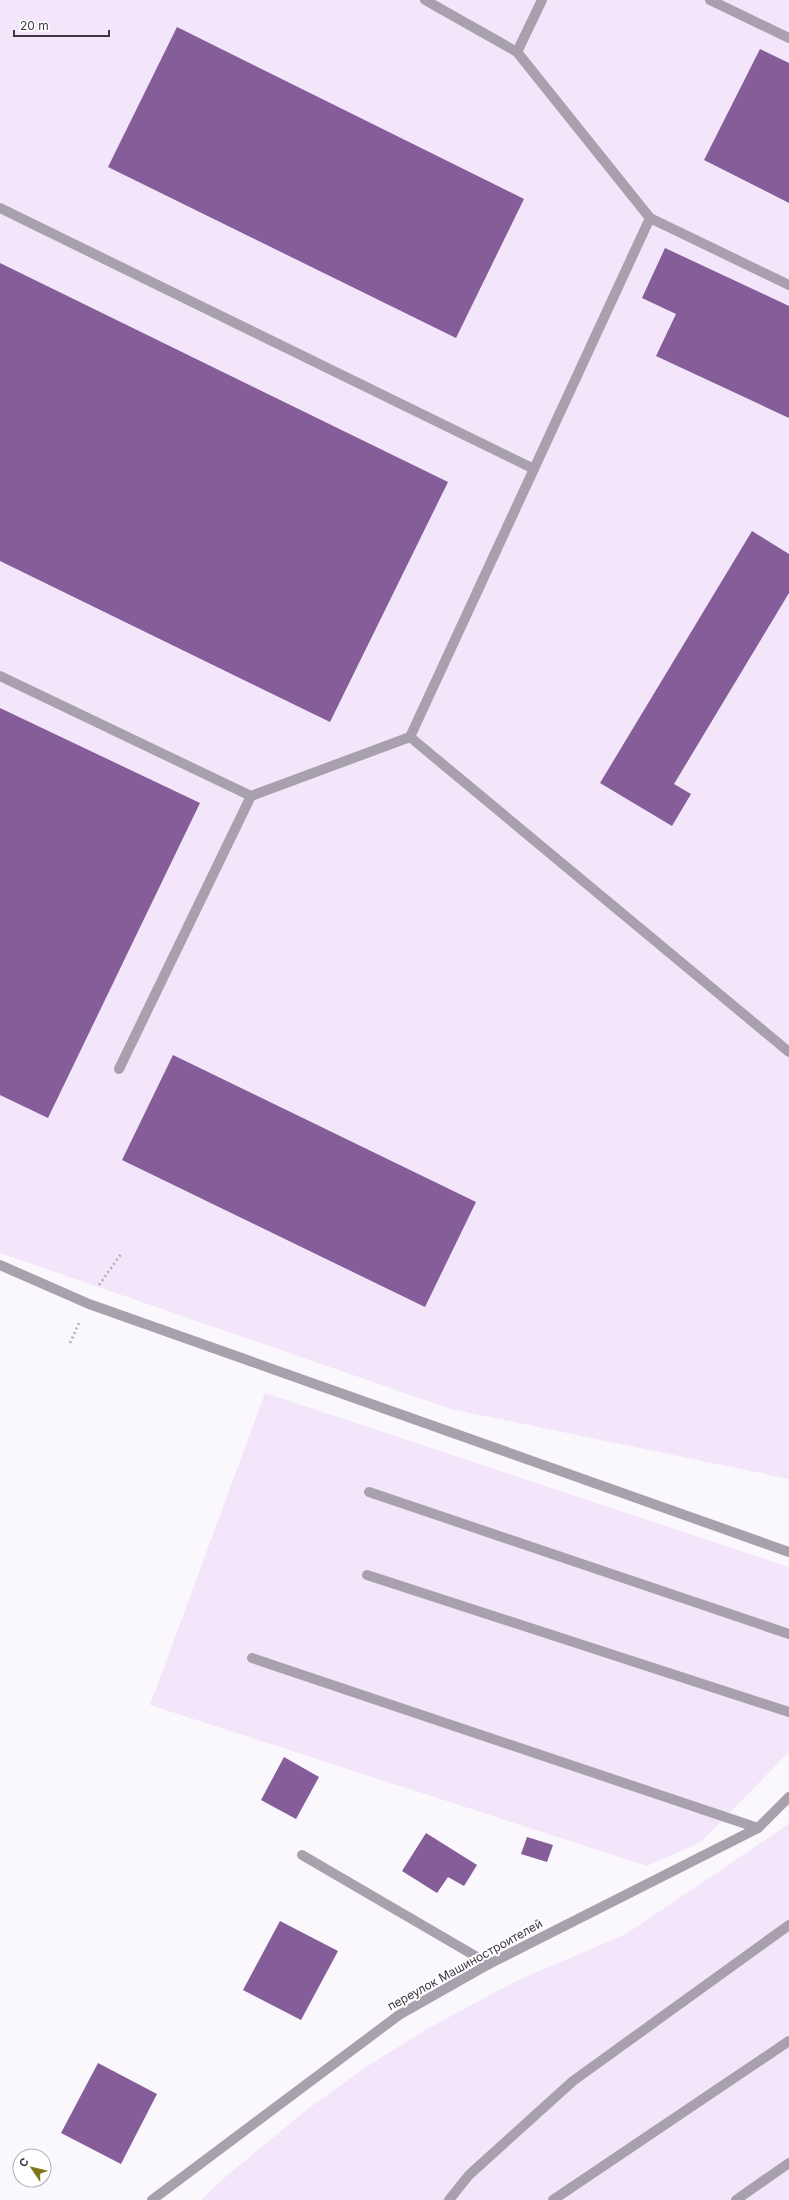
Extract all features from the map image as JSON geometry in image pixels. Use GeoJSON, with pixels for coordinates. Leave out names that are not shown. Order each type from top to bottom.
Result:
{"type":"FeatureCollection","features":[{"type":"Feature","properties":{"kind":"street"},"geometry":{"type":"LineString","coordinates":[[425,0],[516,52],[650,218],[789,285]]}},
{"type":"Feature","properties":{"kind":"street"},"geometry":{"type":"LineString","coordinates":[[516,52],[542,0]]}},
{"type":"Feature","properties":{"kind":"street"},"geometry":{"type":"LineString","coordinates":[[710,0],[789,38]]}},
{"type":"Feature","properties":{"kind":"street"},"geometry":{"type":"LineString","coordinates":[[0,208],[534,469]]}},
{"type":"Feature","properties":{"kind":"street"},"geometry":{"type":"LineString","coordinates":[[119,1069],[251,796],[410,737],[650,218]]}},
{"type":"Feature","properties":{"kind":"street"},"geometry":{"type":"LineString","coordinates":[[0,676],[251,796]]}},
{"type":"Feature","properties":{"kind":"street"},"geometry":{"type":"LineString","coordinates":[[410,737],[789,1052]]}},
{"type":"Feature","properties":{"kind":"street"},"geometry":{"type":"LineString","coordinates":[[0,1265],[89,1304],[789,1552]]}},
{"type":"Feature","properties":{"kind":"street"},"geometry":{"type":"LineString","coordinates":[[369,1492],[789,1634]]}},
{"type":"Feature","properties":{"kind":"street"},"geometry":{"type":"LineString","coordinates":[[367,1575],[789,1712]]}},
{"type":"Feature","properties":{"kind":"street"},"geometry":{"type":"LineString","coordinates":[[252,1658],[758,1828]]}},
{"type":"Feature","properties":{"kind":"street","name":"переулок Машиностроителей"},"geometry":{"type":"LineString","coordinates":[[152,2200],[399,2015],[489,1964],[758,1828],[789,1797]]}},
{"type":"Feature","properties":{"kind":"street"},"geometry":{"type":"LineString","coordinates":[[302,1855],[489,1964]]}},
{"type":"Feature","properties":{"kind":"street"},"geometry":{"type":"LineString","coordinates":[[449,2200],[469,2175],[573,2081],[789,1925]]}},
{"type":"Feature","properties":{"kind":"street"},"geometry":{"type":"LineString","coordinates":[[553,2200],[789,2041]]}},
{"type":"Feature","properties":{"kind":"street"},"geometry":{"type":"LineString","coordinates":[[736,2200],[789,2163]]}},
{"type":"Feature","properties":{"kind":"shaded area"},"geometry":{"type":"Polygon","coordinates":[[[0,0],[789,0],[789,1479],[451,1409],[0,1253],[0,0]]]}},
{"type":"Feature","properties":{"kind":"shaded area"},"geometry":{"type":"Polygon","coordinates":[[[265,1393],[789,1567],[789,1752],[701,1842],[647,1866],[150,1705],[265,1393]]]}},
{"type":"Feature","properties":{"kind":"shaded area"},"geometry":{"type":"Polygon","coordinates":[[[789,1824],[789,2200],[201,2200],[224,2178],[309,2108],[366,2067],[427,2029],[518,1980],[626,1934],[789,1824]]]}},
{"type":"Feature","properties":{"kind":"building"},"geometry":{"type":"Polygon","coordinates":[[[177,27],[524,199],[456,338],[108,167],[177,27]]]}},
{"type":"Feature","properties":{"kind":"building"},"geometry":{"type":"Polygon","coordinates":[[[760,49],[789,63],[789,203],[704,160],[760,49]]]}},
{"type":"Feature","properties":{"kind":"building"},"geometry":{"type":"Polygon","coordinates":[[[665,248],[789,306],[789,418],[656,356],[676,314],[642,298],[665,248]]]}},
{"type":"Feature","properties":{"kind":"building"},"geometry":{"type":"Polygon","coordinates":[[[0,263],[448,482],[330,722],[0,561],[0,263]]]}},
{"type":"Feature","properties":{"kind":"building"},"geometry":{"type":"Polygon","coordinates":[[[752,531],[789,554],[789,593],[674,784],[691,794],[672,826],[600,783],[752,531]]]}},
{"type":"Feature","properties":{"kind":"building"},"geometry":{"type":"Polygon","coordinates":[[[0,708],[200,803],[48,1118],[0,1095],[0,708]]]}},
{"type":"Feature","properties":{"kind":"building"},"geometry":{"type":"Polygon","coordinates":[[[173,1055],[476,1202],[425,1307],[122,1160],[173,1055]]]}},
{"type":"Feature","properties":{"kind":"building"},"geometry":{"type":"Polygon","coordinates":[[[284,1757],[319,1777],[296,1819],[261,1800],[284,1757]]]}},
{"type":"Feature","properties":{"kind":"building"},"geometry":{"type":"Polygon","coordinates":[[[426,1833],[477,1865],[464,1886],[448,1877],[437,1893],[402,1871],[426,1833]]]}},
{"type":"Feature","properties":{"kind":"building"},"geometry":{"type":"Polygon","coordinates":[[[527,1837],[553,1845],[547,1862],[521,1854],[527,1837]]]}},
{"type":"Feature","properties":{"kind":"building"},"geometry":{"type":"Polygon","coordinates":[[[280,1921],[338,1951],[301,2020],[243,1990],[280,1921]]]}},
{"type":"Feature","properties":{"kind":"building"},"geometry":{"type":"Polygon","coordinates":[[[98,2063],[157,2094],[121,2164],[61,2133],[98,2063]]]}}]}
